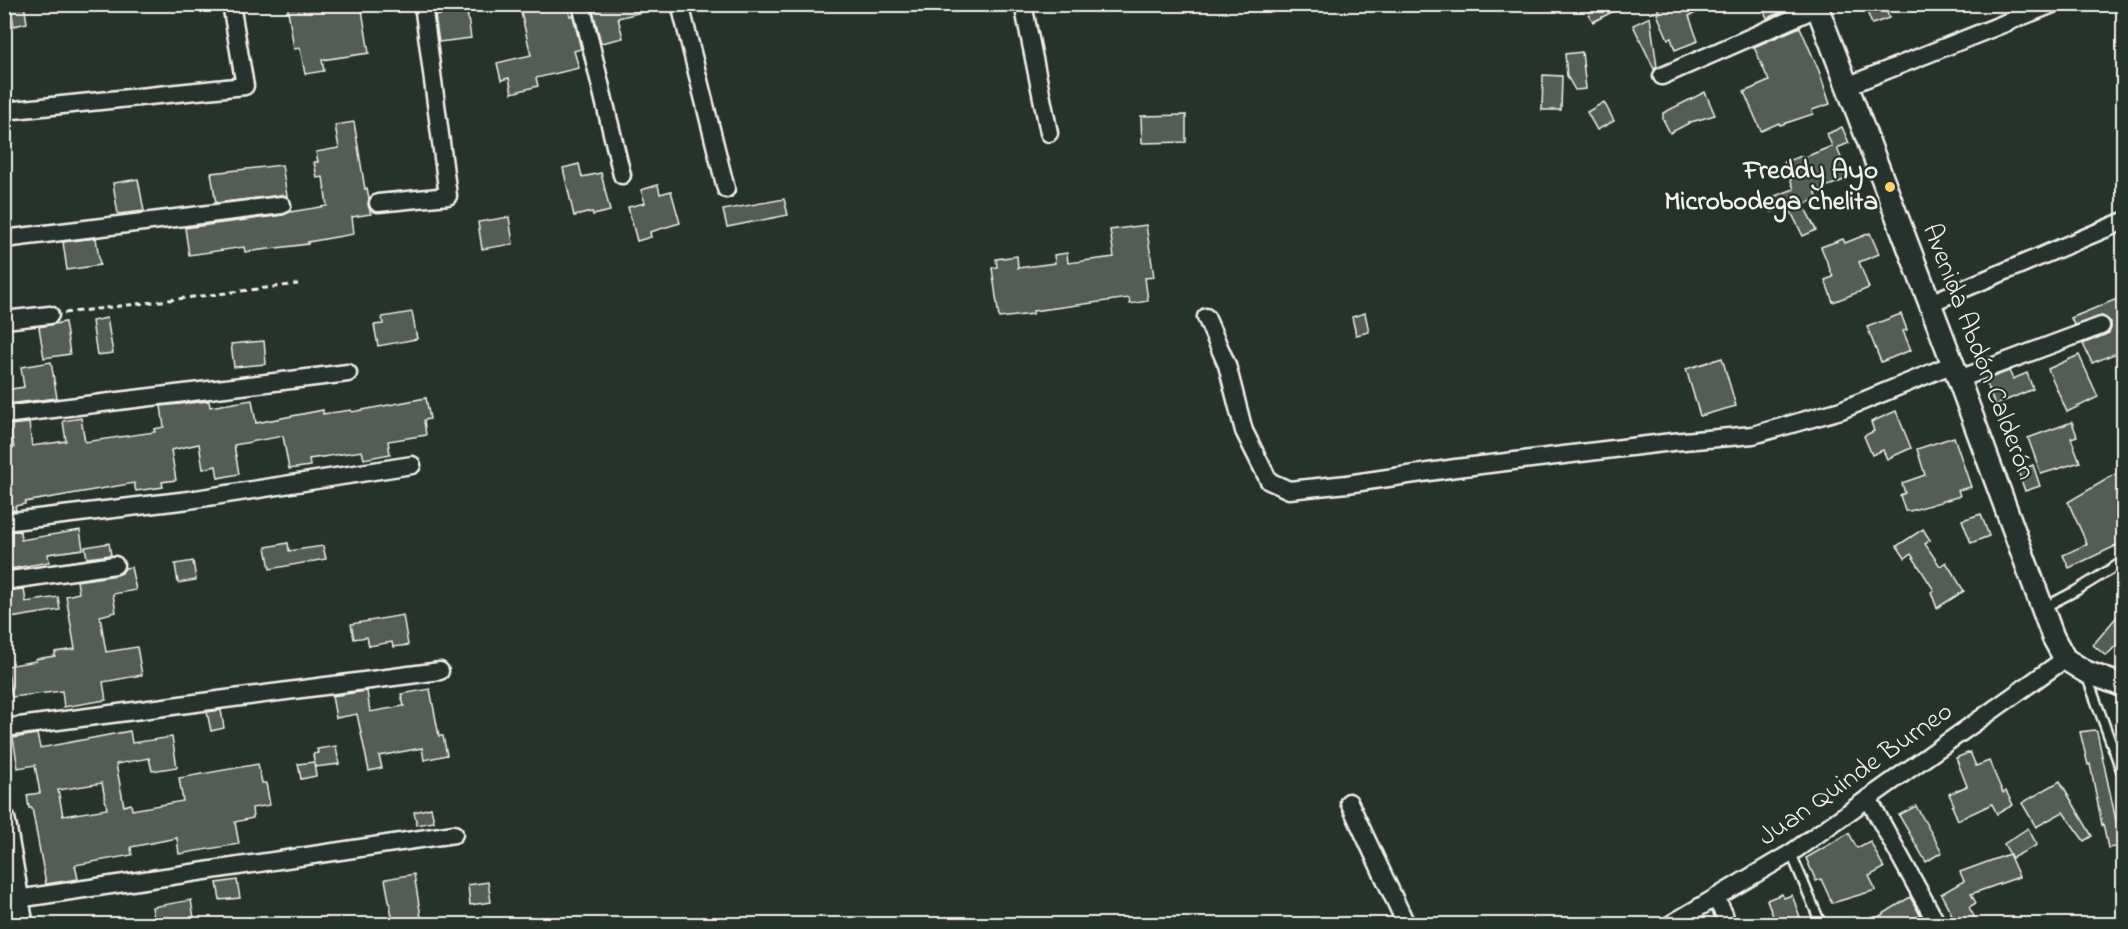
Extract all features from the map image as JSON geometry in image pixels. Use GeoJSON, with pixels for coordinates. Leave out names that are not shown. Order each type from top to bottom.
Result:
{"type":"FeatureCollection","features":[{"type":"Feature","properties":{"kind":"street"},"geometry":{"type":"LineString","coordinates":[[4,111],[245,86],[231,4]]}},
{"type":"Feature","properties":{"kind":"street"},"geometry":{"type":"LineString","coordinates":[[378,203],[448,196],[423,4]]}},
{"type":"Feature","properties":{"kind":"street"},"geometry":{"type":"LineString","coordinates":[[581,4],[622,175]]}},
{"type":"Feature","properties":{"kind":"street"},"geometry":{"type":"LineString","coordinates":[[680,4],[726,189]]}},
{"type":"Feature","properties":{"kind":"street"},"geometry":{"type":"LineString","coordinates":[[1023,4],[1049,133]]}},
{"type":"Feature","properties":{"kind":"street"},"geometry":{"type":"LineString","coordinates":[[1847,86],[2053,4]]}},
{"type":"Feature","properties":{"kind":"street"},"geometry":{"type":"LineString","coordinates":[[1662,76],[1817,6]]}},
{"type":"Feature","properties":{"kind":"street","name":"Avenida Abdón Calderón"},"geometry":{"type":"LineString","coordinates":[[1817,6],[1956,372],[2053,638],[2065,659]]}},
{"type":"Feature","properties":{"kind":"street"},"geometry":{"type":"LineString","coordinates":[[4,239],[282,205]]}},
{"type":"Feature","properties":{"kind":"street"},"geometry":{"type":"LineString","coordinates":[[1930,303],[2124,221]]}},
{"type":"Feature","properties":{"kind":"street"},"geometry":{"type":"LineString","coordinates":[[4,320],[50,315]]}},
{"type":"Feature","properties":{"kind":"street"},"geometry":{"type":"LineString","coordinates":[[1206,317],[1227,365],[1249,441],[1269,481],[1289,490],[1581,453],[1753,435],[1841,410],[2101,326]]}},
{"type":"Feature","properties":{"kind":"street"},"geometry":{"type":"LineString","coordinates":[[4,415],[348,374]]}},
{"type":"Feature","properties":{"kind":"street"},"geometry":{"type":"LineString","coordinates":[[4,522],[189,500],[412,465]]}},
{"type":"Feature","properties":{"kind":"street"},"geometry":{"type":"LineString","coordinates":[[4,581],[115,565]]}},
{"type":"Feature","properties":{"kind":"street"},"geometry":{"type":"LineString","coordinates":[[2065,659],[2086,672],[2124,686]]}},
{"type":"Feature","properties":{"kind":"street","name":"Juan Quinde Burneo"},"geometry":{"type":"LineString","coordinates":[[1671,924],[1791,853],[2065,659]]}},
{"type":"Feature","properties":{"kind":"street"},"geometry":{"type":"LineString","coordinates":[[4,728],[440,671]]}},
{"type":"Feature","properties":{"kind":"street"},"geometry":{"type":"LineString","coordinates":[[1868,798],[1937,924]]}},
{"type":"Feature","properties":{"kind":"street"},"geometry":{"type":"LineString","coordinates":[[1349,802],[1406,924]]}},
{"type":"Feature","properties":{"kind":"street"},"geometry":{"type":"LineString","coordinates":[[4,820],[22,924]]}},
{"type":"Feature","properties":{"kind":"street"},"geometry":{"type":"LineString","coordinates":[[17,899],[454,834]]}},
{"type":"Feature","properties":{"kind":"street"},"geometry":{"type":"LineString","coordinates":[[1716,899],[1724,914],[1726,924]]}},
{"type":"Feature","properties":{"kind":"lane"},"geometry":{"type":"LineString","coordinates":[[2043,608],[2124,561]]}},
{"type":"Feature","properties":{"kind":"lane"},"geometry":{"type":"LineString","coordinates":[[2086,672],[2124,778]]}},
{"type":"Feature","properties":{"kind":"lane"},"geometry":{"type":"LineString","coordinates":[[1791,853],[1821,924]]}},
{"type":"Feature","properties":{"kind":"path"},"geometry":{"type":"LineString","coordinates":[[50,315],[298,284]]}},
{"type":"Feature","properties":{"kind":"building"},"geometry":{"type":"Polygon","coordinates":[[[10,4],[24,4],[27,23],[14,26],[10,4]]]}},
{"type":"Feature","properties":{"kind":"building"},"geometry":{"type":"Polygon","coordinates":[[[287,4],[361,4],[369,53],[322,60],[324,71],[305,74],[300,48],[294,49],[287,4]]]}},
{"type":"Feature","properties":{"kind":"building"},"geometry":{"type":"Polygon","coordinates":[[[519,4],[536,4],[537,10],[567,4],[570,16],[573,16],[581,49],[574,51],[579,68],[536,78],[538,86],[512,93],[509,78],[501,80],[497,63],[531,55],[519,4]]]}},
{"type":"Feature","properties":{"kind":"building"},"geometry":{"type":"Polygon","coordinates":[[[609,4],[650,4],[650,10],[618,18],[623,38],[601,43],[593,11],[609,6],[609,4]]]}},
{"type":"Feature","properties":{"kind":"building"},"geometry":{"type":"Polygon","coordinates":[[[1584,4],[1627,4],[1593,22],[1584,4]]]}},
{"type":"Feature","properties":{"kind":"building"},"geometry":{"type":"Polygon","coordinates":[[[1656,4],[1714,4],[1689,16],[1698,41],[1675,50],[1657,14],[1659,13],[1656,4]]]}},
{"type":"Feature","properties":{"kind":"building"},"geometry":{"type":"Polygon","coordinates":[[[1761,4],[1791,4],[1792,7],[1767,18],[1761,4]]]}},
{"type":"Feature","properties":{"kind":"building"},"geometry":{"type":"Polygon","coordinates":[[[1864,4],[1884,4],[1889,18],[1872,24],[1864,4]]]}},
{"type":"Feature","properties":{"kind":"building"},"geometry":{"type":"Polygon","coordinates":[[[467,11],[471,38],[439,42],[435,16],[467,11]]]}},
{"type":"Feature","properties":{"kind":"building"},"geometry":{"type":"Polygon","coordinates":[[[1650,17],[1657,67],[1654,69],[1633,25],[1650,17]]]}},
{"type":"Feature","properties":{"kind":"building"},"geometry":{"type":"Polygon","coordinates":[[[1800,27],[1830,104],[1812,110],[1813,114],[1780,125],[1779,123],[1761,131],[1744,92],[1769,81],[1754,47],[1800,27]]]}},
{"type":"Feature","properties":{"kind":"building"},"geometry":{"type":"Polygon","coordinates":[[[1582,52],[1586,89],[1575,90],[1567,76],[1565,54],[1582,52]]]}},
{"type":"Feature","properties":{"kind":"building"},"geometry":{"type":"Polygon","coordinates":[[[1543,75],[1562,76],[1561,110],[1542,110],[1543,75]]]}},
{"type":"Feature","properties":{"kind":"building"},"geometry":{"type":"Polygon","coordinates":[[[1705,92],[1715,115],[1691,122],[1670,133],[1663,119],[1663,113],[1705,92]]]}},
{"type":"Feature","properties":{"kind":"building"},"geometry":{"type":"Polygon","coordinates":[[[1604,102],[1614,121],[1597,130],[1587,112],[1604,102]]]}},
{"type":"Feature","properties":{"kind":"building"},"geometry":{"type":"Polygon","coordinates":[[[1186,115],[1186,142],[1142,143],[1141,116],[1186,115]]]}},
{"type":"Feature","properties":{"kind":"building"},"geometry":{"type":"Polygon","coordinates":[[[354,122],[371,214],[352,217],[354,234],[308,242],[308,244],[245,252],[244,247],[189,255],[185,228],[283,215],[327,206],[323,177],[317,178],[314,162],[318,162],[316,152],[339,148],[335,125],[354,122]]]}},
{"type":"Feature","properties":{"kind":"building"},"geometry":{"type":"Polygon","coordinates":[[[1842,127],[1849,143],[1837,148],[1849,178],[1815,191],[1818,199],[1803,204],[1816,230],[1803,236],[1788,206],[1772,212],[1767,199],[1794,189],[1784,162],[1802,156],[1803,158],[1832,146],[1827,134],[1842,127]]]}},
{"type":"Feature","properties":{"kind":"building"},"geometry":{"type":"Polygon","coordinates":[[[579,164],[582,177],[601,173],[610,211],[574,216],[563,168],[579,164]]]}},
{"type":"Feature","properties":{"kind":"building"},"geometry":{"type":"Polygon","coordinates":[[[282,165],[287,196],[216,203],[211,173],[282,165]]]}},
{"type":"Feature","properties":{"kind":"building"},"geometry":{"type":"Polygon","coordinates":[[[138,179],[144,211],[118,214],[113,183],[138,179]]]}},
{"type":"Feature","properties":{"kind":"building"},"geometry":{"type":"Polygon","coordinates":[[[658,185],[660,194],[671,191],[680,223],[650,232],[651,237],[637,241],[628,207],[645,203],[641,190],[658,185]]]}},
{"type":"Feature","properties":{"kind":"building"},"geometry":{"type":"Polygon","coordinates":[[[784,199],[788,215],[727,227],[723,210],[784,199]]]}},
{"type":"Feature","properties":{"kind":"building"},"geometry":{"type":"Polygon","coordinates":[[[509,217],[513,244],[482,249],[478,222],[509,217]]]}},
{"type":"Feature","properties":{"kind":"building"},"geometry":{"type":"Polygon","coordinates":[[[1146,225],[1154,277],[1145,278],[1148,301],[1130,304],[1129,298],[999,318],[992,268],[997,267],[996,259],[1017,256],[1018,268],[1055,263],[1054,255],[1067,253],[1068,263],[1114,257],[1110,230],[1146,225]]]}},
{"type":"Feature","properties":{"kind":"building"},"geometry":{"type":"Polygon","coordinates":[[[1870,233],[1879,254],[1859,262],[1869,288],[1833,302],[1825,280],[1833,277],[1821,247],[1843,239],[1845,243],[1870,233]]]}},
{"type":"Feature","properties":{"kind":"building"},"geometry":{"type":"Polygon","coordinates":[[[96,238],[100,265],[67,270],[63,242],[96,238]]]}},
{"type":"Feature","properties":{"kind":"building"},"geometry":{"type":"Polygon","coordinates":[[[2124,296],[2124,350],[2092,363],[2083,344],[2109,333],[2111,322],[2102,316],[2074,325],[2071,318],[2124,296]]]}},
{"type":"Feature","properties":{"kind":"building"},"geometry":{"type":"Polygon","coordinates":[[[412,312],[417,339],[378,346],[374,325],[383,324],[382,317],[412,312]]]}},
{"type":"Feature","properties":{"kind":"building"},"geometry":{"type":"Polygon","coordinates":[[[1365,313],[1369,332],[1356,335],[1352,317],[1365,313]]]}},
{"type":"Feature","properties":{"kind":"building"},"geometry":{"type":"Polygon","coordinates":[[[1901,314],[1907,330],[1903,331],[1911,350],[1881,362],[1867,327],[1901,314]]]}},
{"type":"Feature","properties":{"kind":"building"},"geometry":{"type":"Polygon","coordinates":[[[107,318],[113,353],[97,355],[92,321],[107,318]]]}},
{"type":"Feature","properties":{"kind":"building"},"geometry":{"type":"Polygon","coordinates":[[[65,322],[70,354],[44,358],[39,327],[65,322]]]}},
{"type":"Feature","properties":{"kind":"building"},"geometry":{"type":"Polygon","coordinates":[[[264,341],[266,364],[234,367],[231,344],[264,341]]]}},
{"type":"Feature","properties":{"kind":"building"},"geometry":{"type":"Polygon","coordinates":[[[2079,355],[2098,397],[2067,412],[2048,369],[2079,355]]]}},
{"type":"Feature","properties":{"kind":"building"},"geometry":{"type":"Polygon","coordinates":[[[1722,358],[1736,406],[1700,416],[1686,369],[1722,358]]]}},
{"type":"Feature","properties":{"kind":"building"},"geometry":{"type":"Polygon","coordinates":[[[51,362],[57,398],[7,404],[4,390],[24,387],[21,367],[51,362]]]}},
{"type":"Feature","properties":{"kind":"building"},"geometry":{"type":"Polygon","coordinates":[[[2009,371],[2013,379],[2027,373],[2033,389],[1995,405],[1985,380],[2009,371]]]}},
{"type":"Feature","properties":{"kind":"building"},"geometry":{"type":"Polygon","coordinates":[[[426,398],[430,419],[424,420],[426,435],[388,441],[390,454],[364,459],[362,451],[309,459],[310,466],[289,469],[283,436],[234,445],[239,474],[218,478],[216,466],[203,469],[199,444],[171,450],[176,480],[162,482],[163,487],[136,491],[134,483],[25,502],[25,504],[15,506],[16,510],[4,511],[4,449],[14,448],[10,425],[29,423],[32,446],[66,441],[63,421],[81,418],[85,442],[155,432],[154,429],[164,427],[161,406],[209,401],[210,407],[252,400],[256,423],[323,410],[323,414],[351,410],[352,412],[426,398]]]}},
{"type":"Feature","properties":{"kind":"building"},"geometry":{"type":"Polygon","coordinates":[[[1896,411],[1911,448],[1887,459],[1883,450],[1872,455],[1864,436],[1874,431],[1871,422],[1896,411]]]}},
{"type":"Feature","properties":{"kind":"building"},"geometry":{"type":"Polygon","coordinates":[[[2072,422],[2077,436],[2071,438],[2080,462],[2041,474],[2028,438],[2072,422]]]}},
{"type":"Feature","properties":{"kind":"building"},"geometry":{"type":"Polygon","coordinates":[[[1954,437],[1971,487],[1958,490],[1960,496],[1905,511],[1900,495],[1905,493],[1902,483],[1925,475],[1917,449],[1954,437]]]}},
{"type":"Feature","properties":{"kind":"building"},"geometry":{"type":"Polygon","coordinates":[[[2033,465],[2040,486],[2025,491],[2018,471],[2033,465]]]}},
{"type":"Feature","properties":{"kind":"building"},"geometry":{"type":"Polygon","coordinates":[[[2124,469],[2124,542],[2069,568],[2063,555],[2087,544],[2068,502],[2124,469]]]}},
{"type":"Feature","properties":{"kind":"building"},"geometry":{"type":"Polygon","coordinates":[[[1981,514],[1989,536],[1971,543],[1962,520],[1981,514]]]}},
{"type":"Feature","properties":{"kind":"building"},"geometry":{"type":"Polygon","coordinates":[[[1923,529],[1930,540],[1925,544],[1940,566],[1946,562],[1964,591],[1937,608],[1931,592],[1934,590],[1911,554],[1905,558],[1897,546],[1923,529]]]}},
{"type":"Feature","properties":{"kind":"building"},"geometry":{"type":"Polygon","coordinates":[[[80,530],[83,549],[48,554],[49,562],[4,570],[4,532],[20,531],[21,540],[80,530]]]}},
{"type":"Feature","properties":{"kind":"building"},"geometry":{"type":"Polygon","coordinates":[[[109,543],[111,555],[87,558],[85,547],[109,543]]]}},
{"type":"Feature","properties":{"kind":"building"},"geometry":{"type":"Polygon","coordinates":[[[288,543],[289,551],[323,546],[326,559],[270,569],[266,547],[288,543]]]}},
{"type":"Feature","properties":{"kind":"building"},"geometry":{"type":"Polygon","coordinates":[[[193,561],[196,580],[178,583],[175,564],[193,561]]]}},
{"type":"Feature","properties":{"kind":"building"},"geometry":{"type":"Polygon","coordinates":[[[131,567],[136,590],[113,594],[116,612],[100,616],[106,652],[137,647],[142,675],[103,682],[106,700],[64,707],[62,691],[12,697],[7,666],[36,661],[35,659],[55,656],[55,652],[75,649],[66,596],[79,593],[77,581],[117,575],[125,568],[131,567]]]}},
{"type":"Feature","properties":{"kind":"building"},"geometry":{"type":"Polygon","coordinates":[[[24,589],[26,602],[58,597],[60,610],[4,619],[4,591],[24,589]]]}},
{"type":"Feature","properties":{"kind":"building"},"geometry":{"type":"Polygon","coordinates":[[[2124,608],[2124,637],[2106,656],[2093,645],[2124,608]]]}},
{"type":"Feature","properties":{"kind":"building"},"geometry":{"type":"Polygon","coordinates":[[[403,615],[408,645],[393,647],[392,642],[369,646],[367,637],[354,639],[351,624],[403,615]]]}},
{"type":"Feature","properties":{"kind":"building"},"geometry":{"type":"Polygon","coordinates":[[[430,689],[439,736],[443,736],[447,755],[424,760],[422,748],[379,756],[382,768],[369,771],[357,714],[336,718],[332,696],[367,691],[370,712],[404,706],[401,694],[430,689]]]}},
{"type":"Feature","properties":{"kind":"building"},"geometry":{"type":"Polygon","coordinates":[[[221,710],[224,728],[211,731],[207,712],[221,710]]]}},
{"type":"Feature","properties":{"kind":"building"},"geometry":{"type":"Polygon","coordinates":[[[2094,730],[2097,732],[2118,830],[2124,830],[2124,846],[2108,848],[2102,825],[2090,764],[2088,765],[2080,732],[2094,730]]]}},
{"type":"Feature","properties":{"kind":"building"},"geometry":{"type":"Polygon","coordinates":[[[130,731],[132,743],[172,737],[177,767],[152,771],[149,758],[116,764],[124,806],[131,804],[132,810],[183,801],[179,778],[258,764],[262,783],[266,783],[270,805],[252,808],[253,818],[235,822],[239,844],[179,854],[177,838],[131,847],[132,855],[75,865],[78,879],[46,884],[32,808],[29,808],[27,795],[40,793],[35,765],[18,768],[13,738],[37,734],[40,748],[130,731]],[[102,783],[58,790],[63,816],[107,809],[102,783]]]}},
{"type":"Feature","properties":{"kind":"building"},"geometry":{"type":"Polygon","coordinates":[[[336,746],[339,764],[315,767],[313,754],[318,753],[317,749],[336,746]]]}},
{"type":"Feature","properties":{"kind":"building"},"geometry":{"type":"Polygon","coordinates":[[[1970,752],[1976,766],[1989,761],[2003,793],[2006,791],[2013,805],[1997,814],[1992,804],[1958,820],[1949,794],[1967,786],[1956,758],[1970,752]]]}},
{"type":"Feature","properties":{"kind":"building"},"geometry":{"type":"Polygon","coordinates":[[[314,762],[316,776],[301,779],[298,764],[314,762]]]}},
{"type":"Feature","properties":{"kind":"building"},"geometry":{"type":"Polygon","coordinates":[[[2060,781],[2092,836],[2084,841],[2063,812],[2036,827],[2022,803],[2060,781]]]}},
{"type":"Feature","properties":{"kind":"building"},"geometry":{"type":"Polygon","coordinates":[[[1916,806],[1942,852],[1926,862],[1899,815],[1916,806]]]}},
{"type":"Feature","properties":{"kind":"building"},"geometry":{"type":"Polygon","coordinates":[[[431,808],[434,822],[417,825],[414,812],[431,808]]]}},
{"type":"Feature","properties":{"kind":"building"},"geometry":{"type":"Polygon","coordinates":[[[2028,828],[2037,845],[2012,858],[2004,844],[2028,828]]]}},
{"type":"Feature","properties":{"kind":"building"},"geometry":{"type":"Polygon","coordinates":[[[1849,833],[1857,848],[1870,841],[1884,868],[1869,876],[1876,890],[1832,903],[1821,879],[1816,881],[1806,858],[1849,833]]]}},
{"type":"Feature","properties":{"kind":"building"},"geometry":{"type":"Polygon","coordinates":[[[2009,854],[2019,877],[1971,894],[1976,903],[1969,907],[1978,924],[1957,924],[1941,894],[1964,881],[1960,872],[2009,854]]]}},
{"type":"Feature","properties":{"kind":"building"},"geometry":{"type":"Polygon","coordinates":[[[414,874],[421,917],[393,922],[385,879],[414,874]]]}},
{"type":"Feature","properties":{"kind":"building"},"geometry":{"type":"Polygon","coordinates":[[[237,880],[240,898],[220,900],[217,883],[237,880]]]}},
{"type":"Feature","properties":{"kind":"building"},"geometry":{"type":"Polygon","coordinates":[[[488,882],[491,902],[470,905],[468,885],[488,882]]]}},
{"type":"Feature","properties":{"kind":"building"},"geometry":{"type":"Polygon","coordinates":[[[1782,894],[1784,898],[1792,895],[1800,917],[1797,918],[1800,924],[1776,924],[1767,900],[1782,894]]]}},
{"type":"Feature","properties":{"kind":"building"},"geometry":{"type":"Polygon","coordinates":[[[1910,897],[1925,924],[1867,924],[1910,897]]]}},
{"type":"Feature","properties":{"kind":"building"},"geometry":{"type":"Polygon","coordinates":[[[191,900],[195,924],[155,924],[152,907],[191,900]]]}},
{"type":"Feature","properties":{"kind":"place","name":"Freddy Ayo Microbodega chelita"},"geometry":{"type":"Point","coordinates":[1890,187]}}]}
